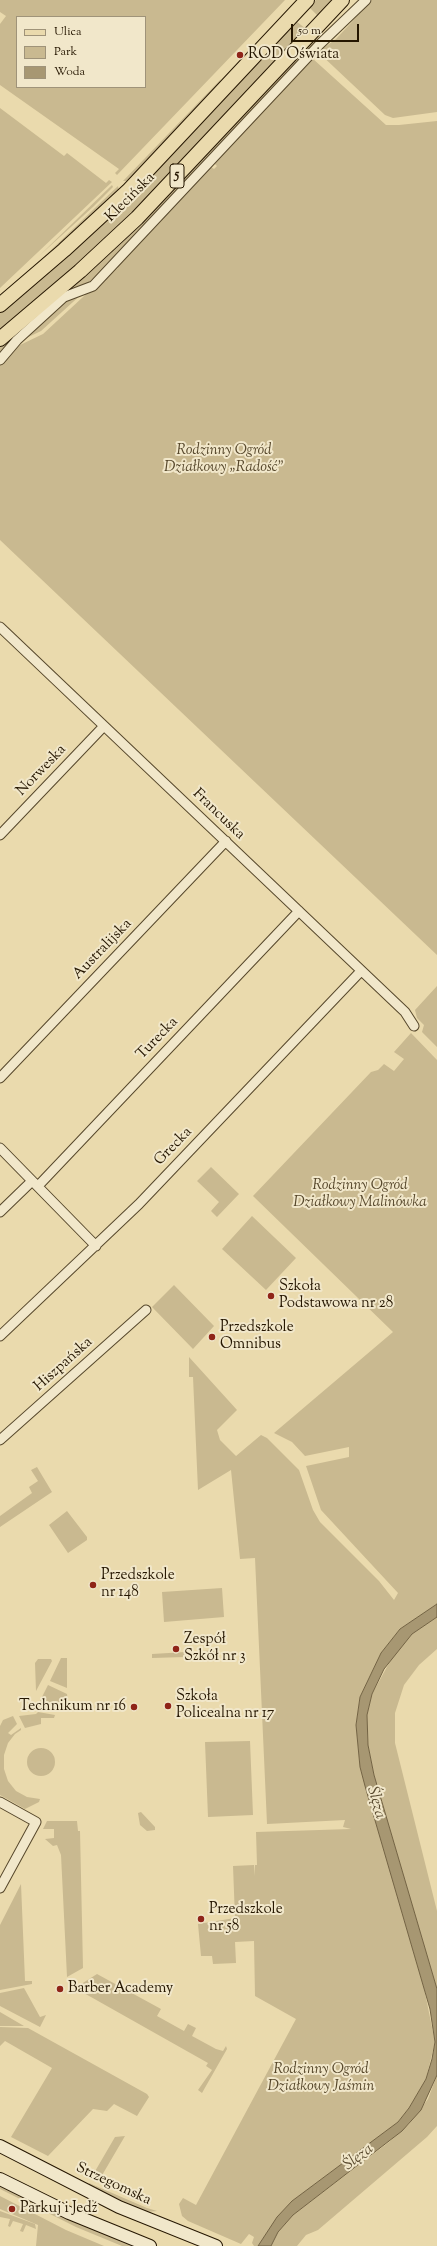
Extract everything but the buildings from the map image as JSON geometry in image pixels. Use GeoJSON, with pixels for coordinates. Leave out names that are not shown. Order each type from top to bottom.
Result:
{"type":"FeatureCollection","features":[{"type":"Feature","properties":{"kind":"main road","name":"Klecińska"},"geometry":{"type":"LineString","coordinates":[[0,305],[64,250],[128,191],[308,0]]}},
{"type":"Feature","properties":{"kind":"main road","name":"Klecińska"},"geometry":{"type":"LineString","coordinates":[[0,339],[80,271],[137,218],[342,0]]}},
{"type":"Feature","properties":{"kind":"main road","name":"Strzegomska"},"geometry":{"type":"LineString","coordinates":[[0,2146],[119,2207],[216,2246]]}},
{"type":"Feature","properties":{"kind":"main road"},"geometry":{"type":"LineString","coordinates":[[0,2179],[68,2213],[150,2246]]}},
{"type":"Feature","properties":{"kind":"street"},"geometry":{"type":"LineString","coordinates":[[0,360],[17,340],[64,297],[93,286],[320,44],[366,0]]}},
{"type":"Feature","properties":{"kind":"street","name":"Francuska"},"geometry":{"type":"LineString","coordinates":[[0,626],[405,1012],[414,1026]]}},
{"type":"Feature","properties":{"kind":"street","name":"Norweska"},"geometry":{"type":"LineString","coordinates":[[0,835],[104,726]]}},
{"type":"Feature","properties":{"kind":"street","name":"Australijska"},"geometry":{"type":"LineString","coordinates":[[0,1078],[226,841]]}},
{"type":"Feature","properties":{"kind":"street","name":"Turecka"},"geometry":{"type":"LineString","coordinates":[[0,1212],[35,1184],[299,911]]}},
{"type":"Feature","properties":{"kind":"street","name":"Grecka"},"geometry":{"type":"LineString","coordinates":[[0,1336],[142,1201],[361,971]]}},
{"type":"Feature","properties":{"kind":"street"},"geometry":{"type":"LineString","coordinates":[[0,1148],[96,1246]]}},
{"type":"Feature","properties":{"kind":"street","name":"Hiszpańska"},"geometry":{"type":"LineString","coordinates":[[0,1440],[146,1310]]}},
{"type":"Feature","properties":{"kind":"street"},"geometry":{"type":"LineString","coordinates":[[0,1802],[36,1822],[0,1888]]}},
{"type":"Feature","properties":{"kind":"green space"},"geometry":{"type":"Polygon","coordinates":[[[0,0],[285,0],[117,175],[115,173],[119,169],[0,85],[0,24],[6,16],[0,12],[0,0]]]}},
{"type":"Feature","properties":{"kind":"green space"},"geometry":{"type":"Polygon","coordinates":[[[316,0],[334,0],[319,17],[309,7],[316,0]]]}},
{"type":"Feature","properties":{"kind":"green space"},"geometry":{"type":"Polygon","coordinates":[[[372,0],[437,0],[437,112],[393,118],[385,115],[318,52],[336,39],[372,0]]]}},
{"type":"Feature","properties":{"kind":"green space"},"geometry":{"type":"Polygon","coordinates":[[[296,21],[306,29],[150,197],[84,259],[0,331],[0,313],[296,21]]]}},
{"type":"Feature","properties":{"kind":"green space"},"geometry":{"type":"Polygon","coordinates":[[[315,38],[317,43],[87,284],[0,354],[0,347],[80,279],[315,38]]]}},
{"type":"Feature","properties":{"kind":"green space","name":"Rodzinny Ogród Działkowy „Radość”"},"geometry":{"type":"Polygon","coordinates":[[[312,58],[386,125],[437,121],[437,955],[0,540],[0,366],[20,345],[43,334],[110,272],[112,273],[118,268],[117,266],[211,167],[214,169],[217,166],[214,163],[312,58]]]}},
{"type":"Feature","properties":{"kind":"green space"},"geometry":{"type":"Polygon","coordinates":[[[221,79],[217,88],[130,181],[123,181],[221,79]]]}},
{"type":"Feature","properties":{"kind":"green space"},"geometry":{"type":"Polygon","coordinates":[[[0,108],[64,156],[67,153],[106,183],[109,180],[112,182],[0,288],[0,108]]]}},
{"type":"Feature","properties":{"kind":"green space"},"geometry":{"type":"Polygon","coordinates":[[[112,185],[113,187],[94,206],[39,256],[112,185]]]}},
{"type":"Feature","properties":{"kind":"green space"},"geometry":{"type":"Polygon","coordinates":[[[118,186],[119,191],[96,213],[29,271],[118,186]]]}},
{"type":"Feature","properties":{"kind":"green space"},"geometry":{"type":"Polygon","coordinates":[[[84,292],[41,331],[18,342],[61,302],[84,292]]]}},
{"type":"Feature","properties":{"kind":"green space"},"geometry":{"type":"Polygon","coordinates":[[[437,986],[437,1047],[422,1032],[424,1025],[417,1018],[415,1010],[437,986]]]}},
{"type":"Feature","properties":{"kind":"green space"},"geometry":{"type":"Polygon","coordinates":[[[411,1033],[437,1060],[437,1604],[400,1629],[381,1653],[360,1697],[356,1725],[360,1767],[424,1988],[435,2042],[426,2079],[409,2108],[398,2122],[292,2201],[277,2217],[258,2246],[254,2246],[252,2243],[254,2237],[249,2234],[241,2244],[188,2221],[182,2216],[179,2204],[183,2198],[196,2205],[296,2019],[255,1996],[254,1941],[235,1942],[236,1963],[213,1964],[212,1956],[201,1956],[198,1924],[235,1918],[233,1866],[254,1865],[255,1876],[255,1865],[257,1865],[256,1832],[351,1829],[343,1827],[345,1820],[267,1824],[255,1558],[240,1559],[231,1470],[198,1490],[193,1377],[189,1377],[189,1357],[237,1410],[217,1430],[220,1440],[236,1456],[261,1435],[267,1438],[299,1470],[313,1510],[320,1522],[379,1581],[394,1600],[398,1593],[321,1510],[306,1466],[349,1457],[349,1447],[305,1456],[292,1442],[274,1433],[393,1332],[253,1196],[371,1072],[378,1070],[384,1064],[394,1071],[404,1059],[394,1052],[411,1033]]]}},
{"type":"Feature","properties":{"kind":"green space"},"geometry":{"type":"Polygon","coordinates":[[[211,1167],[239,1194],[217,1217],[211,1211],[219,1202],[197,1181],[211,1167]]]}},
{"type":"Feature","properties":{"kind":"green space"},"geometry":{"type":"Polygon","coordinates":[[[252,1216],[296,1258],[266,1290],[222,1249],[252,1216]]]}},
{"type":"Feature","properties":{"kind":"green space"},"geometry":{"type":"Polygon","coordinates":[[[174,1285],[214,1326],[193,1349],[152,1307],[174,1285]]]}},
{"type":"Feature","properties":{"kind":"green space"},"geometry":{"type":"Polygon","coordinates":[[[37,1467],[52,1492],[0,1527],[0,1516],[32,1493],[29,1487],[38,1481],[31,1470],[37,1467]]]}},
{"type":"Feature","properties":{"kind":"green space"},"geometry":{"type":"Polygon","coordinates":[[[67,1511],[87,1537],[87,1540],[68,1553],[49,1525],[67,1511]]]}},
{"type":"Feature","properties":{"kind":"green space"},"geometry":{"type":"Polygon","coordinates":[[[222,1588],[224,1617],[164,1622],[162,1592],[222,1588]]]}},
{"type":"Feature","properties":{"kind":"green space"},"geometry":{"type":"Polygon","coordinates":[[[437,1617],[437,1649],[419,1665],[404,1685],[395,1713],[395,1743],[437,1911],[437,1989],[374,1775],[368,1745],[367,1715],[372,1694],[393,1656],[412,1634],[437,1617]]]}},
{"type":"Feature","properties":{"kind":"green space"},"geometry":{"type":"Polygon","coordinates":[[[219,1650],[219,1656],[152,1658],[152,1654],[219,1650]]]}},
{"type":"Feature","properties":{"kind":"green space"},"geometry":{"type":"Polygon","coordinates":[[[61,1658],[67,1658],[67,1688],[50,1681],[61,1658]]]}},
{"type":"Feature","properties":{"kind":"green space"},"geometry":{"type":"Polygon","coordinates":[[[38,1659],[51,1659],[52,1661],[36,1691],[35,1663],[38,1659]]]}},
{"type":"Feature","properties":{"kind":"green space"},"geometry":{"type":"Polygon","coordinates":[[[48,1685],[67,1694],[68,1703],[38,1705],[48,1685]]]}},
{"type":"Feature","properties":{"kind":"green space"},"geometry":{"type":"Polygon","coordinates":[[[38,1712],[55,1715],[54,1718],[41,1718],[41,1724],[25,1728],[19,1716],[36,1714],[38,1712]]]}},
{"type":"Feature","properties":{"kind":"green space"},"geometry":{"type":"Polygon","coordinates":[[[13,1716],[17,1724],[8,1733],[11,1735],[21,1728],[21,1730],[15,1734],[8,1743],[4,1755],[4,1769],[8,1781],[16,1791],[27,1797],[40,1799],[39,1802],[25,1809],[0,1795],[0,1726],[3,1720],[13,1716]]]}},
{"type":"Feature","properties":{"kind":"green space"},"geometry":{"type":"Polygon","coordinates":[[[250,1741],[253,1815],[208,1817],[205,1742],[250,1741]]]}},
{"type":"Feature","properties":{"kind":"green space"},"geometry":{"type":"Polygon","coordinates":[[[41,1748],[51,1752],[55,1762],[51,1772],[41,1776],[31,1772],[27,1762],[31,1752],[41,1748]]]}},
{"type":"Feature","properties":{"kind":"green space"},"geometry":{"type":"Polygon","coordinates":[[[141,1812],[155,1827],[155,1830],[147,1831],[140,1825],[138,1813],[141,1812]]]}},
{"type":"Feature","properties":{"kind":"green space"},"geometry":{"type":"Polygon","coordinates":[[[47,1821],[77,1821],[78,1831],[80,1831],[83,1968],[67,1977],[61,1855],[57,1845],[53,1846],[45,1839],[54,1838],[54,1829],[43,1829],[47,1821]]]}},
{"type":"Feature","properties":{"kind":"green space"},"geometry":{"type":"Polygon","coordinates":[[[21,1884],[25,1981],[32,1981],[32,1984],[0,1990],[0,1925],[21,1884]]]}},
{"type":"Feature","properties":{"kind":"green space"},"geometry":{"type":"Polygon","coordinates":[[[97,1974],[161,2009],[157,2016],[184,2031],[188,2024],[196,2028],[192,2036],[216,2049],[223,2051],[226,2046],[227,2049],[202,2093],[198,2090],[212,2070],[206,2066],[208,2063],[75,1988],[97,1974]]]}},
{"type":"Feature","properties":{"kind":"green space"},"geometry":{"type":"Polygon","coordinates":[[[24,1988],[40,2017],[46,2015],[40,2027],[0,2006],[0,1993],[24,1988]]]}},
{"type":"Feature","properties":{"kind":"green space"},"geometry":{"type":"Polygon","coordinates":[[[0,2012],[24,2026],[0,2026],[0,2012]]]}},
{"type":"Feature","properties":{"kind":"green space"},"geometry":{"type":"Polygon","coordinates":[[[0,2027],[28,2028],[147,2094],[149,2097],[137,2116],[114,2104],[107,2111],[93,2109],[48,2156],[11,2137],[52,2068],[5,2041],[0,2046],[0,2027]]]}},
{"type":"Feature","properties":{"kind":"green space"},"geometry":{"type":"Polygon","coordinates":[[[437,2075],[437,2126],[427,2137],[318,2230],[306,2235],[297,2246],[271,2246],[278,2232],[293,2215],[389,2142],[409,2124],[428,2099],[437,2075]]]}},
{"type":"Feature","properties":{"kind":"green space"},"geometry":{"type":"Polygon","coordinates":[[[125,2136],[101,2177],[94,2173],[115,2137],[125,2136]]]}},
{"type":"Feature","properties":{"kind":"green space"},"geometry":{"type":"Polygon","coordinates":[[[89,2183],[157,2211],[147,2212],[88,2186],[89,2183]]]}},
{"type":"Feature","properties":{"kind":"green space"},"geometry":{"type":"Polygon","coordinates":[[[0,2186],[67,2219],[134,2246],[122,2246],[76,2227],[0,2189],[0,2186]]]}},
{"type":"Feature","properties":{"kind":"green space"},"geometry":{"type":"Polygon","coordinates":[[[0,2196],[66,2230],[104,2246],[36,2246],[38,2225],[0,2209],[0,2196]]]}},
{"type":"Feature","properties":{"kind":"green space"},"geometry":{"type":"Polygon","coordinates":[[[0,2211],[35,2224],[36,2229],[26,2225],[23,2232],[20,2231],[23,2224],[13,2221],[10,2227],[8,2226],[10,2219],[0,2217],[0,2211]]]}},
{"type":"Feature","properties":{"kind":"water","name":"Ślęza"},"geometry":{"type":"Polygon","coordinates":[[[437,1604],[437,1617],[412,1634],[384,1669],[372,1694],[367,1715],[368,1745],[374,1775],[437,1989],[437,2075],[421,2110],[402,2131],[293,2215],[278,2232],[271,2246],[258,2246],[277,2217],[292,2201],[398,2122],[409,2108],[426,2079],[432,2059],[435,2042],[430,2009],[360,1767],[356,1725],[360,1697],[381,1653],[400,1629],[437,1604]]]}},
{"type":"Feature","properties":{"kind":"place","name":"ROD Oświata"},"geometry":{"type":"Point","coordinates":[240,55]}},
{"type":"Feature","properties":{"kind":"place","name":"Szkoła Podstawowa nr 28"},"geometry":{"type":"Point","coordinates":[271,1296]}},
{"type":"Feature","properties":{"kind":"place","name":"Przedszkole Omnibus"},"geometry":{"type":"Point","coordinates":[212,1337]}},
{"type":"Feature","properties":{"kind":"place","name":"Przedszkole nr 148"},"geometry":{"type":"Point","coordinates":[93,1585]}},
{"type":"Feature","properties":{"kind":"place","name":"Zespół Szkół nr 3"},"geometry":{"type":"Point","coordinates":[176,1649]}},
{"type":"Feature","properties":{"kind":"place","name":"Szkoła Policealna nr 17"},"geometry":{"type":"Point","coordinates":[168,1706]}},
{"type":"Feature","properties":{"kind":"place","name":"Technikum nr 16"},"geometry":{"type":"Point","coordinates":[134,1707]}},
{"type":"Feature","properties":{"kind":"place","name":"Przedszkole nr 58"},"geometry":{"type":"Point","coordinates":[201,1919]}},
{"type":"Feature","properties":{"kind":"place","name":"Barber Academy"},"geometry":{"type":"Point","coordinates":[60,1989]}},
{"type":"Feature","properties":{"kind":"place","name":"Parkuj i Jedź"},"geometry":{"type":"Point","coordinates":[12,2209]}},
{"type":"Feature","properties":{"kind":"park label","name":"Rodzinny Ogród Działkowy Malinówka"},"geometry":{"type":"Point","coordinates":[360,1194]}},
{"type":"Feature","properties":{"kind":"park label","name":"Rodzinny Ogród Działkowy Jaśmin"},"geometry":{"type":"Point","coordinates":[321,2078]}}]}
